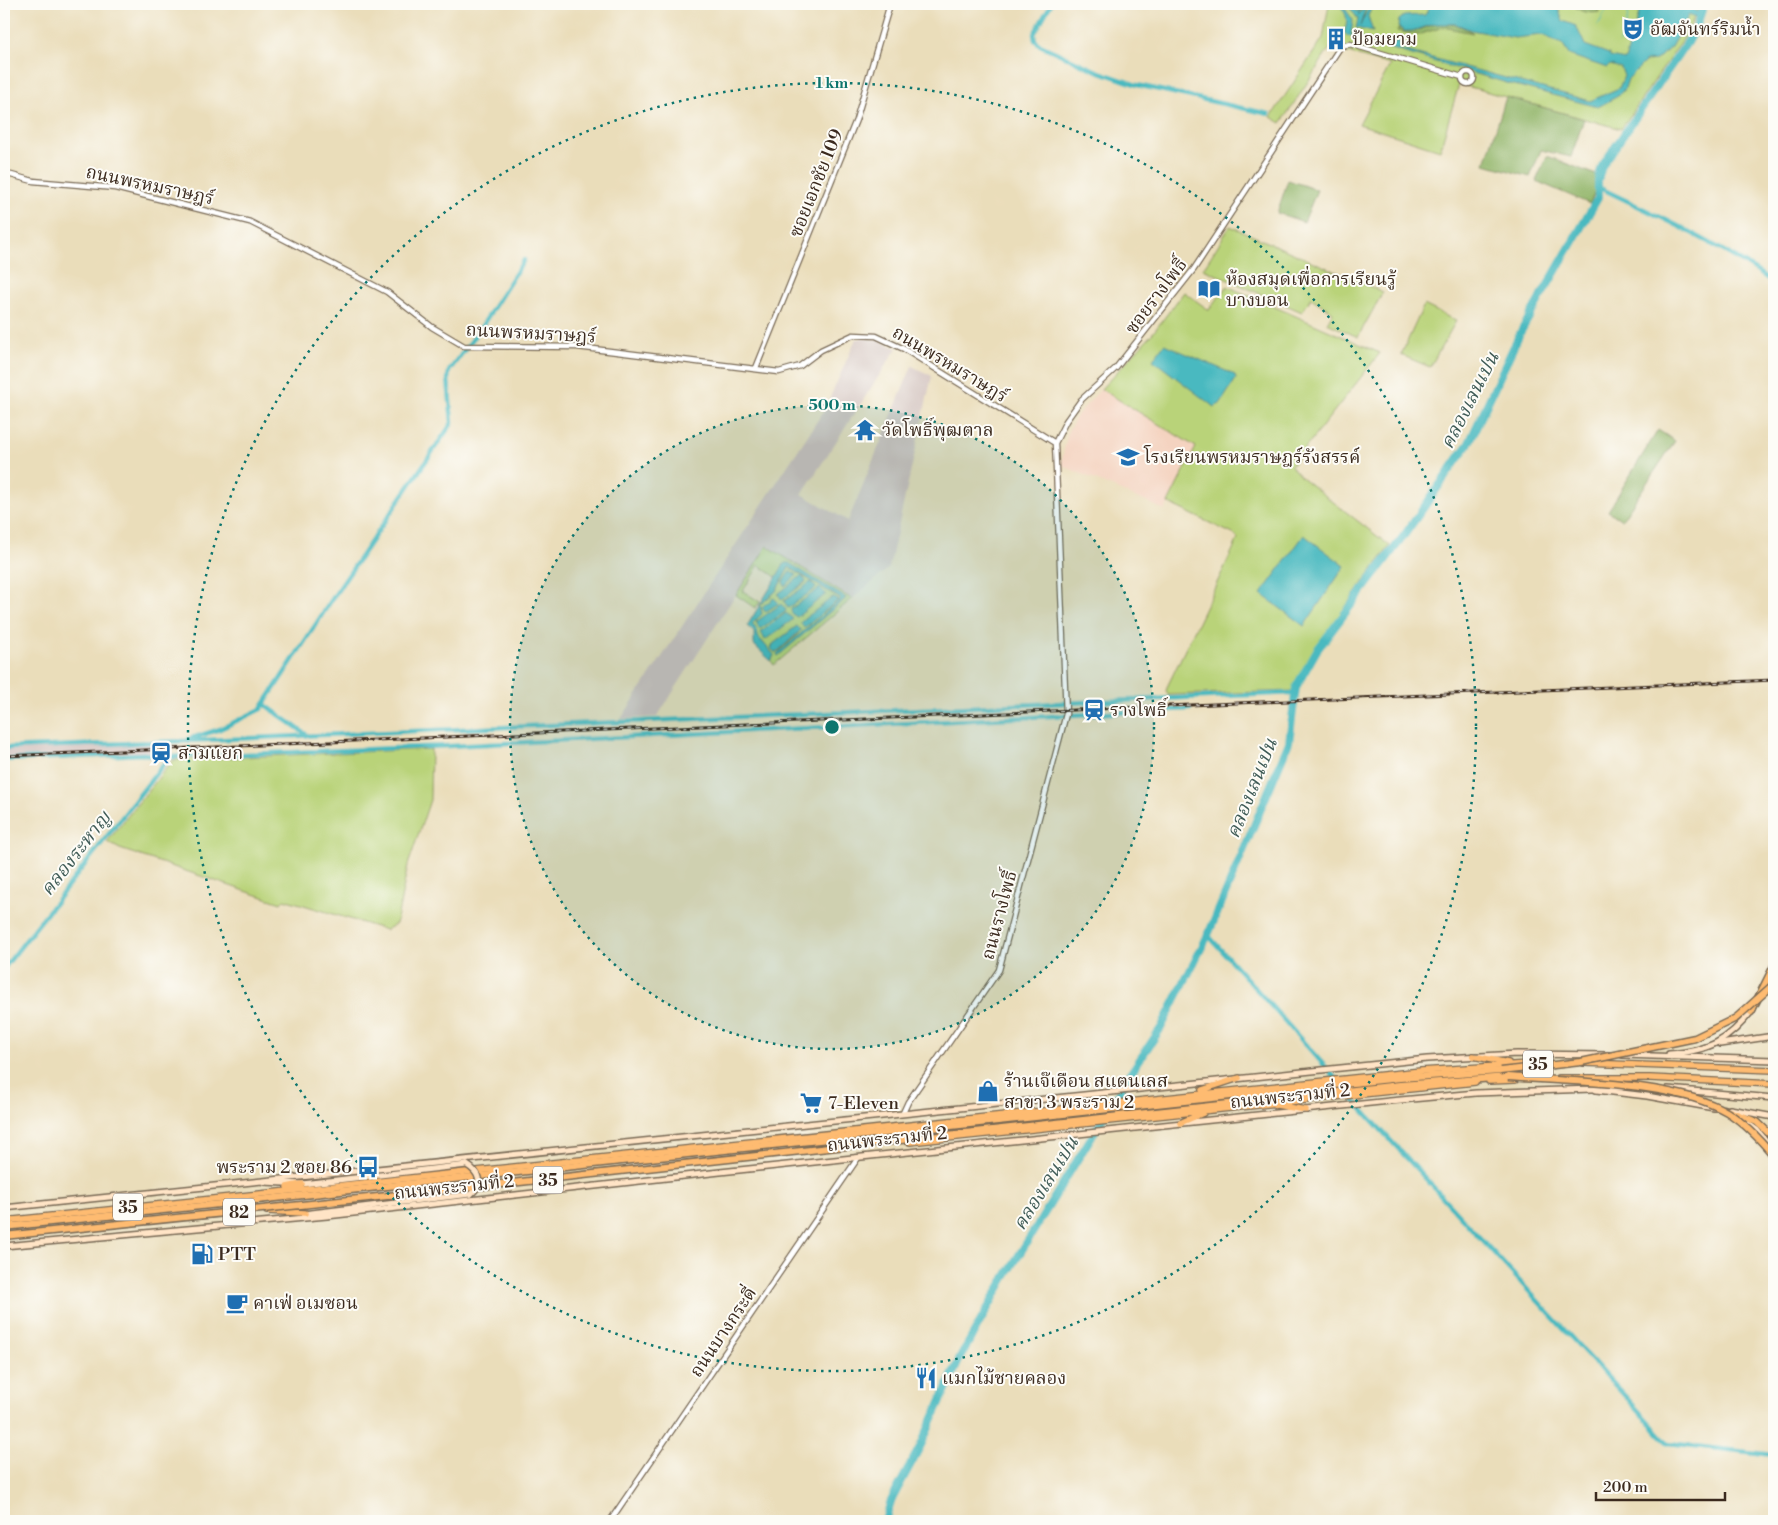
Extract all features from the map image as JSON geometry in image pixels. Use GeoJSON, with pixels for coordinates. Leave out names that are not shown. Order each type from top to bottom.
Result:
{"type":"FeatureCollection","features":[{"type":"Feature","properties":{"kind":"highway"},"geometry":{"type":"LineString","coordinates":[[1751,1012],[1774,966]]}},
{"type":"Feature","properties":{"kind":"highway","name":"82"},"geometry":{"type":"LineString","coordinates":[[4,1227],[1400,1078],[1568,1064],[1671,1044],[1705,1034],[1743,1013],[1774,982]]}},
{"type":"Feature","properties":{"kind":"highway"},"geometry":{"type":"LineString","coordinates":[[1473,1056],[1518,1064]]}},
{"type":"Feature","properties":{"kind":"highway","name":"ถนนพระรามที่ 2"},"geometry":{"type":"LineString","coordinates":[[4,1221],[1431,1070],[1518,1064],[1624,1063],[1774,1070]]}},
{"type":"Feature","properties":{"kind":"highway","name":"82"},"geometry":{"type":"LineString","coordinates":[[4,1236],[474,1187],[1390,1086],[1508,1077],[1629,1087],[1696,1099],[1726,1111],[1745,1124],[1774,1156]]}},
{"type":"Feature","properties":{"kind":"highway"},"geometry":{"type":"LineString","coordinates":[[1141,1100],[1209,1089],[1239,1078]]}},
{"type":"Feature","properties":{"kind":"highway","name":"ถนนพระรามที่ 2"},"geometry":{"type":"LineString","coordinates":[[4,1236],[1484,1082],[1564,1078],[1650,1078],[1774,1084]]}},
{"type":"Feature","properties":{"kind":"highway"},"geometry":{"type":"LineString","coordinates":[[1269,1103],[1306,1110]]}},
{"type":"Feature","properties":{"kind":"highway"},"geometry":{"type":"LineString","coordinates":[[1717,1106],[1752,1120],[1774,1138]]}},
{"type":"Feature","properties":{"kind":"highway"},"geometry":{"type":"LineString","coordinates":[[1180,1122],[1212,1110]]}},
{"type":"Feature","properties":{"kind":"highway"},"geometry":{"type":"LineString","coordinates":[[253,1194],[302,1184]]}},
{"type":"Feature","properties":{"kind":"highway"},"geometry":{"type":"LineString","coordinates":[[255,1210],[305,1213]]}},
{"type":"Feature","properties":{"kind":"main road"},"geometry":{"type":"LineString","coordinates":[[1714,1045],[1734,1032],[1774,982]]}},
{"type":"Feature","properties":{"kind":"main road"},"geometry":{"type":"LineString","coordinates":[[1644,1055],[1691,1051],[1714,1045],[1774,1036]]}},
{"type":"Feature","properties":{"kind":"main road","name":"ถนนพระรามที่ 2"},"geometry":{"type":"LineString","coordinates":[[4,1208],[1316,1070],[1473,1056],[1533,1053],[1774,1060]]}},
{"type":"Feature","properties":{"kind":"main road","name":"ถนนพระรามที่ 2"},"geometry":{"type":"LineString","coordinates":[[4,1246],[256,1222],[1084,1134],[1180,1122],[1476,1093],[1581,1088],[1645,1088],[1774,1098]]}},
{"type":"Feature","properties":{"kind":"main road"},"geometry":{"type":"LineString","coordinates":[[1581,1088],[1717,1106],[1774,1117]]}},
{"type":"Feature","properties":{"kind":"main road"},"geometry":{"type":"LineString","coordinates":[[1678,1101],[1713,1108],[1742,1119],[1757,1130],[1774,1150]]}},
{"type":"Feature","properties":{"kind":"main road"},"geometry":{"type":"LineString","coordinates":[[248,1182],[302,1184],[467,1165],[476,1171],[479,1180],[477,1189],[471,1194],[305,1213],[256,1222]]}},
{"type":"Feature","properties":{"kind":"street","name":"ซอยเอกชัย 109"},"geometry":{"type":"LineString","coordinates":[[756,368],[856,120],[890,4]]}},
{"type":"Feature","properties":{"kind":"street","name":"ซอยรางโพธิ์"},"geometry":{"type":"LineString","coordinates":[[1066,702],[1055,444],[1066,421],[1081,400],[1116,368],[1183,284],[1341,46],[1350,44],[1462,77]]}},
{"type":"Feature","properties":{"kind":"street","name":"ถนนพรหมราษฎร์"},"geometry":{"type":"LineString","coordinates":[[4,174],[33,181],[115,188],[250,222],[388,292],[432,327],[464,346],[577,347],[779,372],[791,370],[843,340],[861,334],[876,336],[896,344],[1055,444]]}},
{"type":"Feature","properties":{"kind":"street","name":"ถนนรางโพธิ์"},"geometry":{"type":"LineString","coordinates":[[903,1113],[908,1102],[999,970],[1065,720],[1066,702]]}},
{"type":"Feature","properties":{"kind":"street","name":"ถนนบางกระดี่"},"geometry":{"type":"LineString","coordinates":[[610,1521],[858,1158]]}},
{"type":"Feature","properties":{"kind":"shaded area"},"geometry":{"type":"Polygon","coordinates":[[[856,339],[878,340],[897,348],[802,494],[848,521],[912,366],[932,376],[889,568],[852,599],[767,546],[657,717],[621,719],[825,409],[856,339]]]}},
{"type":"Feature","properties":{"kind":"shaded area","name":"โรงเรียนพรหมราษฎร์รังสรรค์"},"geometry":{"type":"Polygon","coordinates":[[[1101,389],[1196,448],[1165,510],[1061,465],[1068,431],[1078,414],[1101,389]]]}},
{"type":"Feature","properties":{"kind":"shaded area"},"geometry":{"type":"Polygon","coordinates":[[[169,744],[169,751],[4,758],[4,750],[169,744]]]}},
{"type":"Feature","properties":{"kind":"green space"},"geometry":{"type":"Polygon","coordinates":[[[1329,4],[1701,4],[1684,38],[1621,129],[1459,84],[1440,150],[1359,124],[1390,65],[1330,48],[1281,123],[1271,117],[1323,38],[1329,4]]]}},
{"type":"Feature","properties":{"kind":"green space"},"geometry":{"type":"Polygon","coordinates":[[[1573,4],[1596,4],[1599,12],[1584,12],[1573,4]]]}},
{"type":"Feature","properties":{"kind":"green space"},"geometry":{"type":"Polygon","coordinates":[[[1440,23],[1459,25],[1473,33],[1443,27],[1418,35],[1397,31],[1399,28],[1409,31],[1440,23]]]}},
{"type":"Feature","properties":{"kind":"green space"},"geometry":{"type":"Polygon","coordinates":[[[1506,97],[1584,119],[1571,157],[1541,150],[1530,177],[1485,164],[1506,97]]]}},
{"type":"Feature","properties":{"kind":"green space"},"geometry":{"type":"Polygon","coordinates":[[[1547,156],[1596,175],[1595,191],[1590,204],[1536,181],[1547,156]]]}},
{"type":"Feature","properties":{"kind":"green space"},"geometry":{"type":"Polygon","coordinates":[[[1288,180],[1317,190],[1304,222],[1277,213],[1288,180]]]}},
{"type":"Feature","properties":{"kind":"green space"},"geometry":{"type":"Polygon","coordinates":[[[1230,226],[1383,292],[1358,337],[1327,323],[1333,312],[1311,298],[1302,312],[1203,269],[1230,226]]]}},
{"type":"Feature","properties":{"kind":"green space"},"geometry":{"type":"Polygon","coordinates":[[[1227,286],[1380,353],[1291,466],[1301,477],[1390,546],[1326,635],[1292,691],[1168,695],[1166,691],[1168,685],[1238,539],[1235,535],[1168,503],[1196,447],[1101,389],[1152,334],[1184,292],[1209,310],[1227,286]]]}},
{"type":"Feature","properties":{"kind":"green space"},"geometry":{"type":"Polygon","coordinates":[[[1424,305],[1456,321],[1430,367],[1401,355],[1424,305]]]}},
{"type":"Feature","properties":{"kind":"green space"},"geometry":{"type":"Polygon","coordinates":[[[1658,430],[1675,441],[1622,520],[1608,511],[1658,430]]]}},
{"type":"Feature","properties":{"kind":"green space"},"geometry":{"type":"Polygon","coordinates":[[[767,546],[852,599],[774,665],[771,661],[774,655],[758,637],[757,630],[752,624],[762,614],[760,605],[776,591],[789,567],[841,599],[778,655],[846,598],[785,563],[776,577],[759,565],[743,591],[760,602],[755,608],[736,595],[767,546]],[[801,577],[778,594],[782,599],[805,583],[804,577],[801,577]],[[797,626],[771,646],[776,653],[798,634],[797,626]]]}},
{"type":"Feature","properties":{"kind":"green space"},"geometry":{"type":"Polygon","coordinates":[[[431,749],[430,800],[408,865],[396,924],[386,930],[284,899],[281,903],[120,849],[107,842],[173,760],[431,749]]]}},
{"type":"Feature","properties":{"kind":"water"},"geometry":{"type":"Polygon","coordinates":[[[1339,4],[1342,4],[1353,20],[1351,35],[1389,47],[1398,40],[1400,42],[1399,49],[1590,101],[1619,88],[1624,76],[1621,68],[1610,65],[1607,68],[1569,55],[1562,44],[1542,35],[1515,38],[1471,30],[1456,24],[1435,24],[1412,31],[1404,31],[1398,27],[1399,20],[1404,16],[1425,15],[1431,4],[1440,6],[1445,4],[1553,4],[1559,10],[1563,21],[1576,26],[1585,45],[1609,54],[1610,57],[1625,60],[1642,4],[1688,4],[1698,13],[1695,18],[1689,15],[1671,47],[1656,60],[1646,61],[1628,79],[1625,88],[1618,96],[1598,107],[1507,83],[1348,36],[1344,33],[1346,17],[1339,4]]]}},
{"type":"Feature","properties":{"kind":"water"},"geometry":{"type":"Polygon","coordinates":[[[1347,4],[1353,4],[1353,9],[1357,4],[1355,11],[1357,12],[1362,4],[1358,16],[1367,4],[1360,26],[1370,4],[1373,4],[1368,16],[1373,32],[1356,28],[1358,19],[1347,4]]]}},
{"type":"Feature","properties":{"kind":"water"},"geometry":{"type":"Polygon","coordinates":[[[1164,344],[1235,375],[1236,379],[1220,404],[1214,407],[1153,360],[1164,344]]]}},
{"type":"Feature","properties":{"kind":"water"},"geometry":{"type":"Polygon","coordinates":[[[1304,535],[1345,566],[1304,626],[1261,594],[1304,535]]]}},
{"type":"Feature","properties":{"kind":"water"},"geometry":{"type":"Polygon","coordinates":[[[785,563],[789,563],[846,598],[778,656],[777,654],[841,599],[789,567],[776,591],[760,605],[762,614],[752,624],[757,630],[758,637],[774,655],[771,661],[754,645],[754,632],[747,626],[785,563]]]}},
{"type":"Feature","properties":{"kind":"water"},"geometry":{"type":"Polygon","coordinates":[[[790,571],[797,575],[785,586],[783,582],[790,571]]]}},
{"type":"Feature","properties":{"kind":"water"},"geometry":{"type":"Polygon","coordinates":[[[801,576],[806,581],[782,600],[778,594],[801,576]]]}},
{"type":"Feature","properties":{"kind":"water"},"geometry":{"type":"Polygon","coordinates":[[[811,582],[816,588],[788,608],[784,601],[811,582]]]}},
{"type":"Feature","properties":{"kind":"water"},"geometry":{"type":"Polygon","coordinates":[[[820,588],[826,594],[797,617],[792,614],[791,609],[820,588]]]}},
{"type":"Feature","properties":{"kind":"water"},"geometry":{"type":"Polygon","coordinates":[[[833,597],[838,600],[804,628],[801,623],[803,620],[833,597]]]}},
{"type":"Feature","properties":{"kind":"water"},"geometry":{"type":"Polygon","coordinates":[[[774,598],[779,603],[765,612],[762,607],[774,598]]]}},
{"type":"Feature","properties":{"kind":"water"},"geometry":{"type":"Polygon","coordinates":[[[781,604],[786,610],[785,612],[760,629],[756,622],[781,604]]]}},
{"type":"Feature","properties":{"kind":"water"},"geometry":{"type":"Polygon","coordinates":[[[786,613],[793,619],[765,640],[761,632],[786,613]]]}},
{"type":"Feature","properties":{"kind":"water"},"geometry":{"type":"Polygon","coordinates":[[[797,626],[801,630],[776,653],[771,649],[773,644],[797,626]]]}},
{"type":"Feature","properties":{"kind":"waterway"},"geometry":{"type":"LineString","coordinates":[[1051,4],[1034,34],[1035,40],[1040,45],[1097,71],[1137,85],[1269,114]]}},
{"type":"Feature","properties":{"kind":"waterway"},"geometry":{"type":"LineString","coordinates":[[1598,25],[1610,4]]}},
{"type":"Feature","properties":{"kind":"waterway"},"geometry":{"type":"LineString","coordinates":[[1619,43],[1625,29],[1628,13],[1626,4]]}},
{"type":"Feature","properties":{"kind":"waterway","name":"คลองเลนเปน"},"geometry":{"type":"LineString","coordinates":[[885,1521],[891,1501],[921,1445],[961,1356],[1003,1281],[1130,1074],[1161,1028],[1208,935],[1289,742],[1296,687],[1317,650],[1403,537],[1469,443],[1520,333],[1598,198],[1598,180],[1602,166],[1695,31],[1704,4]]}},
{"type":"Feature","properties":{"kind":"waterway"},"geometry":{"type":"LineString","coordinates":[[1598,187],[1710,243],[1774,283]]}},
{"type":"Feature","properties":{"kind":"waterway"},"geometry":{"type":"LineString","coordinates":[[189,739],[220,729],[261,709],[336,593],[452,423],[449,371],[478,332],[524,260]]}},
{"type":"Feature","properties":{"kind":"waterway"},"geometry":{"type":"LineString","coordinates":[[181,741],[1295,693]]}},
{"type":"Feature","properties":{"kind":"waterway"},"geometry":{"type":"LineString","coordinates":[[264,704],[307,735]]}},
{"type":"Feature","properties":{"kind":"waterway"},"geometry":{"type":"LineString","coordinates":[[4,760],[144,754],[169,757],[449,746],[1190,709]]}},
{"type":"Feature","properties":{"kind":"waterway"},"geometry":{"type":"LineString","coordinates":[[4,748],[181,741]]}},
{"type":"Feature","properties":{"kind":"waterway","name":"คลองระหาญ"},"geometry":{"type":"LineString","coordinates":[[4,968],[169,757]]}},
{"type":"Feature","properties":{"kind":"waterway"},"geometry":{"type":"LineString","coordinates":[[1208,935],[1338,1081]]}},
{"type":"Feature","properties":{"kind":"waterway"},"geometry":{"type":"LineString","coordinates":[[1349,1095],[1668,1443],[1774,1455]]}},
{"type":"Feature","properties":{"kind":"railway"},"geometry":{"type":"LineString","coordinates":[[4,756],[1774,680]]}},
{"type":"Feature","properties":{"kind":"place","name":"อัฒจันทร์ริมน้ำ"},"geometry":{"type":"Point","coordinates":[1633,29]}},
{"type":"Feature","properties":{"kind":"place","name":"ป้อมยาม"},"geometry":{"type":"Point","coordinates":[1336,39]}},
{"type":"Feature","properties":{"kind":"place","name":"ห้องสมุดเพื่อการเรียนรู้ บางบอน"},"geometry":{"type":"Point","coordinates":[1209,289]}},
{"type":"Feature","properties":{"kind":"place","name":"วัดโพธิ์พุฒตาล"},"geometry":{"type":"Point","coordinates":[865,430]}},
{"type":"Feature","properties":{"kind":"place","name":"โรงเรียนพรหมราษฎร์รังสรรค์"},"geometry":{"type":"Point","coordinates":[1128,457]}},
{"type":"Feature","properties":{"kind":"place","name":"รางโพธิ์"},"geometry":{"type":"Point","coordinates":[1094,710]}},
{"type":"Feature","properties":{"kind":"place","name":"สามแยก"},"geometry":{"type":"Point","coordinates":[161,753]}},
{"type":"Feature","properties":{"kind":"place","name":"ร้านเจ๊เดือน สแตนเลส สาขา 3 พระราม 2"},"geometry":{"type":"Point","coordinates":[988,1091]}},
{"type":"Feature","properties":{"kind":"place","name":"7-Eleven"},"geometry":{"type":"Point","coordinates":[811,1103]}},
{"type":"Feature","properties":{"kind":"place","name":"พระราม 2 ซอย 86"},"geometry":{"type":"Point","coordinates":[368,1167]}},
{"type":"Feature","properties":{"kind":"place","name":"PTT"},"geometry":{"type":"Point","coordinates":[202,1254]}},
{"type":"Feature","properties":{"kind":"place","name":"คาเฟ่ อเมซอน"},"geometry":{"type":"Point","coordinates":[237,1303]}},
{"type":"Feature","properties":{"kind":"place","name":"แมกไม้ชายคลอง"},"geometry":{"type":"Point","coordinates":[926,1378]}}]}
